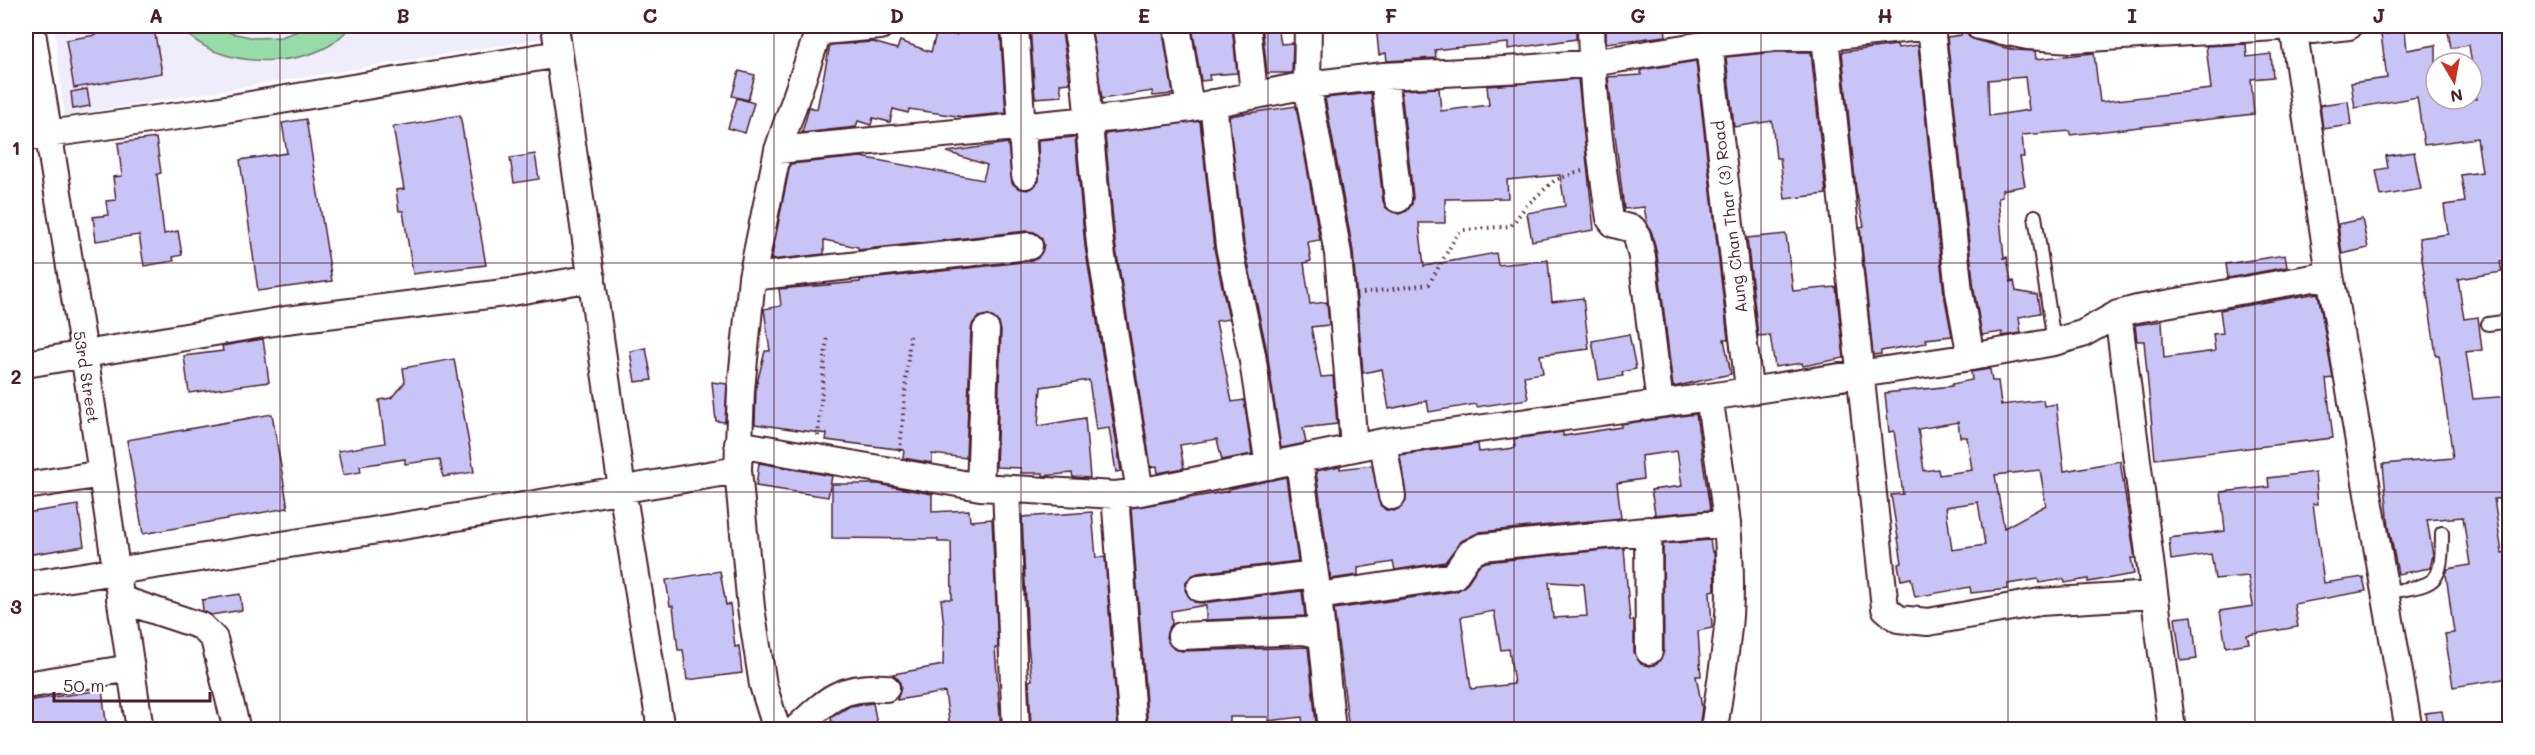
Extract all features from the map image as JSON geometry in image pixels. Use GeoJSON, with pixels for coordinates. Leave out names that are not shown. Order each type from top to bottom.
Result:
{"type":"FeatureCollection","features":[{"type":"Feature","properties":{"kind":"street","name":"53rd Street"},"geometry":{"type":"LineString","coordinates":[[31,26],[37,135],[84,353],[140,729]]}},
{"type":"Feature","properties":{"kind":"street"},"geometry":{"type":"LineString","coordinates":[[555,26],[622,489],[661,729]]}},
{"type":"Feature","properties":{"kind":"street"},"geometry":{"type":"LineString","coordinates":[[777,729],[763,685],[751,608],[738,470],[738,444],[752,277],[778,150],[817,36],[823,31],[880,26]]}},
{"type":"Feature","properties":{"kind":"street"},"geometry":{"type":"LineString","coordinates":[[1015,26],[1025,176]]}},
{"type":"Feature","properties":{"kind":"street"},"geometry":{"type":"LineString","coordinates":[[1076,26],[1101,244],[1140,492]]}},
{"type":"Feature","properties":{"kind":"street"},"geometry":{"type":"LineString","coordinates":[[1177,26],[1202,105],[1252,355],[1269,466]]}},
{"type":"Feature","properties":{"kind":"street"},"geometry":{"type":"LineString","coordinates":[[1246,26],[1254,94]]}},
{"type":"Feature","properties":{"kind":"street"},"geometry":{"type":"LineString","coordinates":[[1308,26],[1307,85],[1338,254],[1354,447]]}},
{"type":"Feature","properties":{"kind":"street"},"geometry":{"type":"LineString","coordinates":[[1591,26],[1592,63],[1602,170],[1610,219],[1614,224],[1633,229],[1637,236],[1660,404]]}},
{"type":"Feature","properties":{"kind":"street"},"geometry":{"type":"LineString","coordinates":[[778,150],[1088,119],[1202,105],[1307,85],[1384,75],[1523,69],[1592,63],[1775,31],[1825,37],[1870,28],[1931,26],[1959,292],[1971,357]]}},
{"type":"Feature","properties":{"kind":"street"},"geometry":{"type":"LineString","coordinates":[[1979,26],[2028,36],[2072,39],[2116,32],[2349,26]]}},
{"type":"Feature","properties":{"kind":"street"},"geometry":{"type":"LineString","coordinates":[[2307,27],[2330,275],[2409,729]]}},
{"type":"Feature","properties":{"kind":"street"},"geometry":{"type":"LineString","coordinates":[[1825,37],[1886,608],[1898,619],[1928,622],[2040,602],[2153,595]]}},
{"type":"Feature","properties":{"kind":"street","name":"Aung Chan Thar (3) Road"},"geometry":{"type":"LineString","coordinates":[[1708,44],[1749,389]]}},
{"type":"Feature","properties":{"kind":"street"},"geometry":{"type":"LineString","coordinates":[[37,135],[214,111],[559,54]]}},
{"type":"Feature","properties":{"kind":"street"},"geometry":{"type":"LineString","coordinates":[[1384,75],[1398,199]]}},
{"type":"Feature","properties":{"kind":"street"},"geometry":{"type":"LineString","coordinates":[[752,277],[1029,246]]}},
{"type":"Feature","properties":{"kind":"street"},"geometry":{"type":"LineString","coordinates":[[738,444],[980,487],[1115,495],[1299,461],[1383,442],[1709,397],[2054,342],[2082,334],[2118,314],[2137,309],[2330,275]]}},
{"type":"Feature","properties":{"kind":"street"},"geometry":{"type":"LineString","coordinates":[[26,364],[286,320],[512,292],[592,278]]}},
{"type":"Feature","properties":{"kind":"street"},"geometry":{"type":"LineString","coordinates":[[2118,314],[2172,729]]}},
{"type":"Feature","properties":{"kind":"street"},"geometry":{"type":"LineString","coordinates":[[980,487],[986,330]]}},
{"type":"Feature","properties":{"kind":"street"},"geometry":{"type":"LineString","coordinates":[[1709,397],[1727,523],[1729,615],[1714,729]]}},
{"type":"Feature","properties":{"kind":"street"},"geometry":{"type":"LineString","coordinates":[[1383,442],[1392,496]]}},
{"type":"Feature","properties":{"kind":"street"},"geometry":{"type":"LineString","coordinates":[[1299,461],[1322,635],[1328,729]]}},
{"type":"Feature","properties":{"kind":"street"},"geometry":{"type":"LineString","coordinates":[[26,585],[738,470]]}},
{"type":"Feature","properties":{"kind":"street"},"geometry":{"type":"LineString","coordinates":[[26,486],[102,474]]}},
{"type":"Feature","properties":{"kind":"street"},"geometry":{"type":"LineString","coordinates":[[1006,489],[1016,729]]}},
{"type":"Feature","properties":{"kind":"street"},"geometry":{"type":"LineString","coordinates":[[1115,495],[1133,729]]}},
{"type":"Feature","properties":{"kind":"street"},"geometry":{"type":"LineString","coordinates":[[1200,588],[1316,585],[1454,576],[1468,555],[1482,547],[1727,523]]}},
{"type":"Feature","properties":{"kind":"street"},"geometry":{"type":"LineString","coordinates":[[1648,530],[1649,651]]}},
{"type":"Feature","properties":{"kind":"street"},"geometry":{"type":"LineString","coordinates":[[120,599],[201,626],[214,639],[237,729]]}},
{"type":"Feature","properties":{"kind":"street"},"geometry":{"type":"LineString","coordinates":[[1181,636],[1304,631],[1322,635]]}},
{"type":"Feature","properties":{"kind":"street"},"geometry":{"type":"LineString","coordinates":[[26,685],[130,668]]}},
{"type":"Feature","properties":{"kind":"street"},"geometry":{"type":"LineString","coordinates":[[795,729],[818,708],[842,692],[862,687],[886,688]]}},
{"type":"Feature","properties":{"kind":"lane"},"geometry":{"type":"LineString","coordinates":[[2035,216],[2054,342]]}},
{"type":"Feature","properties":{"kind":"lane"},"geometry":{"type":"LineString","coordinates":[[2488,324],[2510,321]]}},
{"type":"Feature","properties":{"kind":"lane"},"geometry":{"type":"LineString","coordinates":[[2385,593],[2417,587],[2435,579],[2442,565],[2442,533]]}},
{"type":"Feature","properties":{"kind":"path"},"geometry":{"type":"LineString","coordinates":[[1342,297],[1429,284],[1458,233],[1464,230],[1511,225],[1526,206],[1555,180],[1579,171],[1602,170]]}},
{"type":"Feature","properties":{"kind":"path"},"geometry":{"type":"LineString","coordinates":[[816,458],[827,335]]}},
{"type":"Feature","properties":{"kind":"path"},"geometry":{"type":"LineString","coordinates":[[898,473],[910,335]]}},
{"type":"Feature","properties":{"kind":"shaded area"},"geometry":{"type":"Polygon","coordinates":[[[54,26],[544,26],[546,38],[64,116],[54,26]]]}},
{"type":"Feature","properties":{"kind":"green space"},"geometry":{"type":"Polygon","coordinates":[[[175,26],[215,26],[231,33],[255,38],[281,37],[312,26],[353,26],[332,44],[319,51],[290,59],[258,60],[242,59],[214,51],[175,26]]]}},
{"type":"Feature","properties":{"kind":"building"},"geometry":{"type":"Polygon","coordinates":[[[94,26],[146,26],[147,30],[154,29],[162,73],[74,88],[66,40],[96,35],[94,26]]]}},
{"type":"Feature","properties":{"kind":"building"},"geometry":{"type":"Polygon","coordinates":[[[957,26],[978,30],[977,26],[1000,26],[1006,113],[964,117],[909,109],[908,113],[893,109],[890,122],[873,118],[871,125],[858,121],[856,127],[802,133],[809,107],[817,109],[830,45],[873,42],[897,49],[900,41],[931,52],[937,30],[956,35],[957,26]]]}},
{"type":"Feature","properties":{"kind":"building"},"geometry":{"type":"Polygon","coordinates":[[[1030,26],[1061,26],[1070,83],[1060,84],[1062,96],[1035,98],[1030,26]]]}},
{"type":"Feature","properties":{"kind":"building"},"geometry":{"type":"Polygon","coordinates":[[[1091,26],[1162,26],[1173,94],[1153,96],[1152,91],[1102,99],[1091,26]]]}},
{"type":"Feature","properties":{"kind":"building"},"geometry":{"type":"Polygon","coordinates":[[[1192,26],[1232,26],[1237,73],[1209,75],[1210,80],[1201,81],[1192,26]]]}},
{"type":"Feature","properties":{"kind":"building"},"geometry":{"type":"Polygon","coordinates":[[[1262,26],[1278,26],[1281,44],[1293,43],[1292,73],[1267,73],[1262,26]]]}},
{"type":"Feature","properties":{"kind":"building"},"geometry":{"type":"Polygon","coordinates":[[[1376,26],[1576,26],[1576,39],[1508,49],[1508,43],[1451,48],[1435,50],[1436,58],[1387,61],[1386,53],[1379,55],[1376,26]]]}},
{"type":"Feature","properties":{"kind":"building"},"geometry":{"type":"Polygon","coordinates":[[[1606,26],[1665,26],[1666,36],[1606,43],[1606,26]]]}},
{"type":"Feature","properties":{"kind":"building"},"geometry":{"type":"Polygon","coordinates":[[[1964,26],[1969,37],[1975,40],[2014,50],[2035,51],[2036,59],[2094,53],[2100,102],[2211,89],[2206,46],[2246,44],[2247,57],[2271,54],[2273,77],[2251,79],[2254,114],[2070,135],[2070,131],[2022,135],[2024,157],[2020,157],[2025,186],[2002,190],[2002,197],[1998,198],[2004,258],[2007,257],[2011,282],[2014,281],[2016,291],[2037,295],[2040,313],[2019,317],[2021,333],[2002,336],[2002,332],[1982,335],[1974,290],[1947,37],[1961,35],[1964,26]],[[2025,77],[1988,80],[1989,116],[2029,110],[2025,77]]]}},
{"type":"Feature","properties":{"kind":"building"},"geometry":{"type":"Polygon","coordinates":[[[2447,26],[2510,26],[2510,260],[2500,262],[2502,272],[2458,279],[2464,319],[2478,317],[2482,350],[2466,352],[2473,399],[2510,396],[2510,498],[2494,499],[2502,553],[2510,552],[2510,624],[2502,624],[2510,678],[2453,687],[2445,634],[2454,633],[2446,574],[2448,569],[2470,565],[2463,517],[2427,520],[2433,555],[2430,568],[2398,574],[2389,527],[2383,464],[2453,458],[2439,355],[2436,355],[2419,238],[2448,234],[2444,205],[2465,202],[2461,175],[2482,172],[2477,138],[2424,145],[2417,97],[2355,108],[2351,83],[2387,78],[2381,35],[2405,31],[2407,50],[2436,45],[2436,51],[2424,51],[2424,111],[2484,111],[2484,51],[2470,51],[2469,45],[2451,48],[2447,26]]]}},
{"type":"Feature","properties":{"kind":"building"},"geometry":{"type":"Polygon","coordinates":[[[1897,45],[1898,48],[1918,45],[1944,294],[1952,336],[1926,339],[1927,343],[1881,351],[1881,354],[1873,355],[1860,227],[1864,226],[1856,190],[1842,52],[1897,45]]]}},
{"type":"Feature","properties":{"kind":"building"},"geometry":{"type":"Polygon","coordinates":[[[1777,52],[1811,52],[1826,194],[1785,199],[1780,158],[1776,158],[1772,121],[1734,127],[1726,57],[1777,52]]]}},
{"type":"Feature","properties":{"kind":"building"},"geometry":{"type":"Polygon","coordinates":[[[1696,61],[1728,339],[1724,339],[1731,374],[1673,387],[1657,255],[1652,233],[1647,223],[1644,207],[1624,209],[1608,77],[1641,75],[1641,70],[1696,61]]]}},
{"type":"Feature","properties":{"kind":"building"},"geometry":{"type":"Polygon","coordinates":[[[739,71],[755,75],[748,100],[732,96],[739,71]]]}},
{"type":"Feature","properties":{"kind":"building"},"geometry":{"type":"Polygon","coordinates":[[[1578,79],[1594,230],[1532,241],[1527,213],[1565,206],[1560,175],[1507,180],[1508,198],[1445,199],[1445,223],[1419,223],[1424,266],[1496,253],[1498,265],[1548,260],[1552,302],[1583,298],[1589,349],[1540,355],[1543,373],[1524,376],[1528,399],[1477,407],[1476,404],[1429,412],[1427,401],[1389,409],[1382,369],[1363,373],[1353,251],[1325,98],[1371,93],[1383,201],[1386,208],[1399,214],[1407,211],[1412,204],[1413,197],[1401,90],[1439,88],[1441,111],[1489,105],[1487,86],[1578,79]]]}},
{"type":"Feature","properties":{"kind":"building"},"geometry":{"type":"Polygon","coordinates":[[[87,89],[90,106],[73,109],[71,92],[87,89]]]}},
{"type":"Feature","properties":{"kind":"building"},"geometry":{"type":"Polygon","coordinates":[[[737,98],[754,103],[745,133],[728,128],[737,98]]]}},
{"type":"Feature","properties":{"kind":"building"},"geometry":{"type":"Polygon","coordinates":[[[2348,101],[2351,125],[2323,129],[2320,105],[2348,101]]]}},
{"type":"Feature","properties":{"kind":"building"},"geometry":{"type":"Polygon","coordinates":[[[1296,106],[1320,240],[1308,242],[1311,261],[1304,263],[1310,304],[1327,302],[1329,325],[1311,327],[1321,377],[1333,376],[1337,424],[1303,428],[1306,443],[1281,448],[1267,352],[1244,244],[1229,116],[1296,106]]]}},
{"type":"Feature","properties":{"kind":"building"},"geometry":{"type":"Polygon","coordinates":[[[460,115],[486,265],[413,274],[403,211],[399,211],[396,190],[404,189],[393,127],[460,115]]]}},
{"type":"Feature","properties":{"kind":"building"},"geometry":{"type":"Polygon","coordinates":[[[306,119],[332,281],[258,291],[240,160],[287,153],[282,123],[306,119]]]}},
{"type":"Feature","properties":{"kind":"building"},"geometry":{"type":"Polygon","coordinates":[[[1200,121],[1214,248],[1229,319],[1216,321],[1232,402],[1244,400],[1252,454],[1222,460],[1217,439],[1180,445],[1184,468],[1158,473],[1157,466],[1151,467],[1115,242],[1105,134],[1200,121]]]}},
{"type":"Feature","properties":{"kind":"building"},"geometry":{"type":"Polygon","coordinates":[[[1075,137],[1085,246],[1121,471],[1116,472],[1109,428],[1096,430],[1089,380],[1041,387],[1038,426],[1085,418],[1090,478],[1073,477],[1072,473],[1043,476],[1043,473],[1021,473],[1021,468],[996,467],[1001,331],[999,323],[987,315],[979,317],[971,329],[966,458],[932,454],[932,463],[903,458],[904,450],[826,440],[827,434],[755,424],[756,387],[765,351],[770,351],[764,309],[781,306],[779,289],[860,282],[860,280],[1031,261],[1038,258],[1044,245],[1041,237],[1034,232],[1027,231],[858,250],[858,247],[824,240],[824,254],[771,260],[790,164],[861,157],[983,180],[987,165],[947,152],[1008,143],[1012,183],[1018,188],[1027,190],[1039,181],[1038,140],[1075,137]]]}},
{"type":"Feature","properties":{"kind":"building"},"geometry":{"type":"Polygon","coordinates":[[[156,138],[161,173],[157,174],[164,234],[178,231],[182,255],[173,257],[174,261],[144,266],[139,235],[96,241],[93,217],[108,215],[106,201],[116,200],[113,177],[122,176],[118,143],[156,138]]]}},
{"type":"Feature","properties":{"kind":"building"},"geometry":{"type":"Polygon","coordinates":[[[2414,152],[2421,189],[2381,196],[2376,170],[2388,168],[2386,156],[2414,152]]]}},
{"type":"Feature","properties":{"kind":"building"},"geometry":{"type":"Polygon","coordinates":[[[535,154],[539,179],[514,183],[510,158],[535,154]]]}},
{"type":"Feature","properties":{"kind":"building"},"geometry":{"type":"Polygon","coordinates":[[[2362,219],[2368,248],[2342,254],[2338,224],[2362,219]]]}},
{"type":"Feature","properties":{"kind":"building"},"geometry":{"type":"Polygon","coordinates":[[[1786,234],[1793,291],[1836,287],[1844,358],[1803,366],[1802,363],[1775,367],[1770,335],[1758,336],[1747,238],[1786,234]]]}},
{"type":"Feature","properties":{"kind":"building"},"geometry":{"type":"Polygon","coordinates":[[[2285,255],[2287,267],[2228,278],[2226,264],[2285,255]]]}},
{"type":"Feature","properties":{"kind":"building"},"geometry":{"type":"Polygon","coordinates":[[[2318,293],[2333,378],[2326,379],[2333,438],[2155,459],[2144,341],[2137,341],[2135,325],[2162,321],[2164,358],[2215,351],[2213,334],[2223,333],[2220,310],[2318,293]]]}},
{"type":"Feature","properties":{"kind":"building"},"geometry":{"type":"Polygon","coordinates":[[[1629,334],[1636,369],[1622,372],[1623,376],[1599,380],[1592,341],[1629,334]]]}},
{"type":"Feature","properties":{"kind":"building"},"geometry":{"type":"Polygon","coordinates":[[[263,339],[269,382],[189,393],[184,356],[223,351],[222,346],[263,339]]]}},
{"type":"Feature","properties":{"kind":"building"},"geometry":{"type":"Polygon","coordinates":[[[646,348],[652,380],[635,382],[630,351],[646,348]]]}},
{"type":"Feature","properties":{"kind":"building"},"geometry":{"type":"Polygon","coordinates":[[[454,359],[474,472],[443,477],[440,459],[405,464],[405,459],[360,466],[361,472],[343,475],[338,451],[385,443],[379,400],[391,398],[405,382],[403,368],[454,359]]]}},
{"type":"Feature","properties":{"kind":"building"},"geometry":{"type":"Polygon","coordinates":[[[1990,369],[1992,381],[1998,381],[2001,405],[2043,400],[2044,406],[2056,404],[2064,471],[2120,461],[2135,558],[2131,558],[2134,574],[2088,582],[2088,579],[2065,583],[2064,579],[2039,583],[2038,579],[2008,584],[2008,589],[1971,593],[1970,587],[1915,597],[1911,578],[1901,580],[1898,564],[1902,563],[1891,495],[1903,494],[1894,431],[1889,432],[1885,393],[1952,386],[1952,384],[1972,380],[1971,372],[1990,369]],[[1958,422],[1918,429],[1924,471],[1938,469],[1939,475],[1972,470],[1967,437],[1960,437],[1958,422]],[[2040,470],[1995,475],[2004,528],[2046,505],[2040,470]],[[1978,502],[1946,507],[1952,550],[1985,545],[1978,502]]]}},
{"type":"Feature","properties":{"kind":"building"},"geometry":{"type":"Polygon","coordinates":[[[712,382],[727,384],[725,422],[716,421],[712,382]]]}},
{"type":"Feature","properties":{"kind":"building"},"geometry":{"type":"Polygon","coordinates":[[[272,414],[288,508],[143,534],[127,440],[272,414]]]}},
{"type":"Feature","properties":{"kind":"building"},"geometry":{"type":"Polygon","coordinates":[[[1696,414],[1710,510],[1653,515],[1655,513],[1651,490],[1682,486],[1677,451],[1641,456],[1643,479],[1617,483],[1621,518],[1480,532],[1461,541],[1445,562],[1395,570],[1393,562],[1358,568],[1358,575],[1331,579],[1316,471],[1340,466],[1340,469],[1372,465],[1380,505],[1386,510],[1394,511],[1402,507],[1406,501],[1400,455],[1478,444],[1479,452],[1515,448],[1514,439],[1563,432],[1563,436],[1621,427],[1621,424],[1696,414]]]}},
{"type":"Feature","properties":{"kind":"building"},"geometry":{"type":"Polygon","coordinates":[[[759,463],[832,476],[828,497],[756,486],[759,463]]]}},
{"type":"Feature","properties":{"kind":"building"},"geometry":{"type":"Polygon","coordinates":[[[2315,472],[2318,504],[2313,504],[2324,583],[2363,577],[2366,591],[2294,604],[2298,627],[2247,635],[2249,643],[2226,647],[2220,611],[2253,606],[2248,576],[2215,579],[2211,554],[2171,560],[2169,538],[2225,531],[2221,492],[2269,487],[2268,478],[2315,472]]]}},
{"type":"Feature","properties":{"kind":"building"},"geometry":{"type":"Polygon","coordinates":[[[1286,477],[1298,561],[1198,573],[1186,582],[1185,590],[1194,602],[1202,603],[1302,591],[1305,616],[1206,620],[1206,605],[1171,611],[1172,624],[1166,637],[1174,649],[1182,651],[1308,647],[1316,723],[1303,725],[1302,717],[1268,721],[1268,717],[1230,717],[1230,729],[1148,729],[1131,508],[1229,491],[1229,489],[1286,477]]]}},
{"type":"Feature","properties":{"kind":"building"},"geometry":{"type":"Polygon","coordinates":[[[832,484],[878,484],[932,494],[932,512],[969,510],[970,521],[992,519],[998,648],[995,648],[1001,729],[950,729],[945,692],[897,700],[901,687],[899,680],[893,674],[943,665],[944,627],[941,599],[952,599],[951,542],[938,542],[938,539],[832,538],[832,484]]]}},
{"type":"Feature","properties":{"kind":"building"},"geometry":{"type":"Polygon","coordinates":[[[78,505],[84,546],[26,555],[26,513],[78,505]]]}},
{"type":"Feature","properties":{"kind":"building"},"geometry":{"type":"Polygon","coordinates":[[[1092,512],[1096,558],[1105,557],[1118,729],[1031,729],[1029,681],[1032,680],[1028,645],[1022,517],[1092,512]]]}},
{"type":"Feature","properties":{"kind":"building"},"geometry":{"type":"Polygon","coordinates":[[[1710,540],[1712,552],[1714,551],[1715,590],[1710,591],[1712,628],[1698,631],[1701,676],[1696,676],[1702,707],[1699,729],[1677,729],[1676,727],[1657,729],[1349,729],[1334,609],[1457,591],[1466,585],[1479,565],[1486,562],[1624,548],[1630,621],[1634,621],[1634,652],[1641,664],[1650,666],[1657,664],[1664,651],[1663,544],[1710,540]],[[1549,582],[1553,618],[1587,616],[1584,584],[1549,582]],[[1494,611],[1461,617],[1471,689],[1514,684],[1509,649],[1501,650],[1494,611]]]}},
{"type":"Feature","properties":{"kind":"building"},"geometry":{"type":"Polygon","coordinates":[[[720,571],[726,605],[730,604],[735,647],[739,646],[742,673],[687,680],[683,650],[678,650],[673,606],[670,606],[666,580],[720,571]]]}},
{"type":"Feature","properties":{"kind":"building"},"geometry":{"type":"Polygon","coordinates":[[[240,594],[242,610],[211,615],[203,611],[202,600],[240,594]]]}},
{"type":"Feature","properties":{"kind":"building"},"geometry":{"type":"Polygon","coordinates":[[[2192,616],[2197,659],[2181,661],[2175,618],[2192,616]]]}},
{"type":"Feature","properties":{"kind":"building"},"geometry":{"type":"Polygon","coordinates":[[[102,690],[107,729],[26,729],[26,701],[102,690]]]}},
{"type":"Feature","properties":{"kind":"building"},"geometry":{"type":"Polygon","coordinates":[[[873,703],[878,729],[833,729],[831,718],[835,715],[850,706],[873,703]]]}},
{"type":"Feature","properties":{"kind":"building"},"geometry":{"type":"Polygon","coordinates":[[[2442,711],[2445,729],[2427,729],[2425,713],[2442,711]]]}}]}
